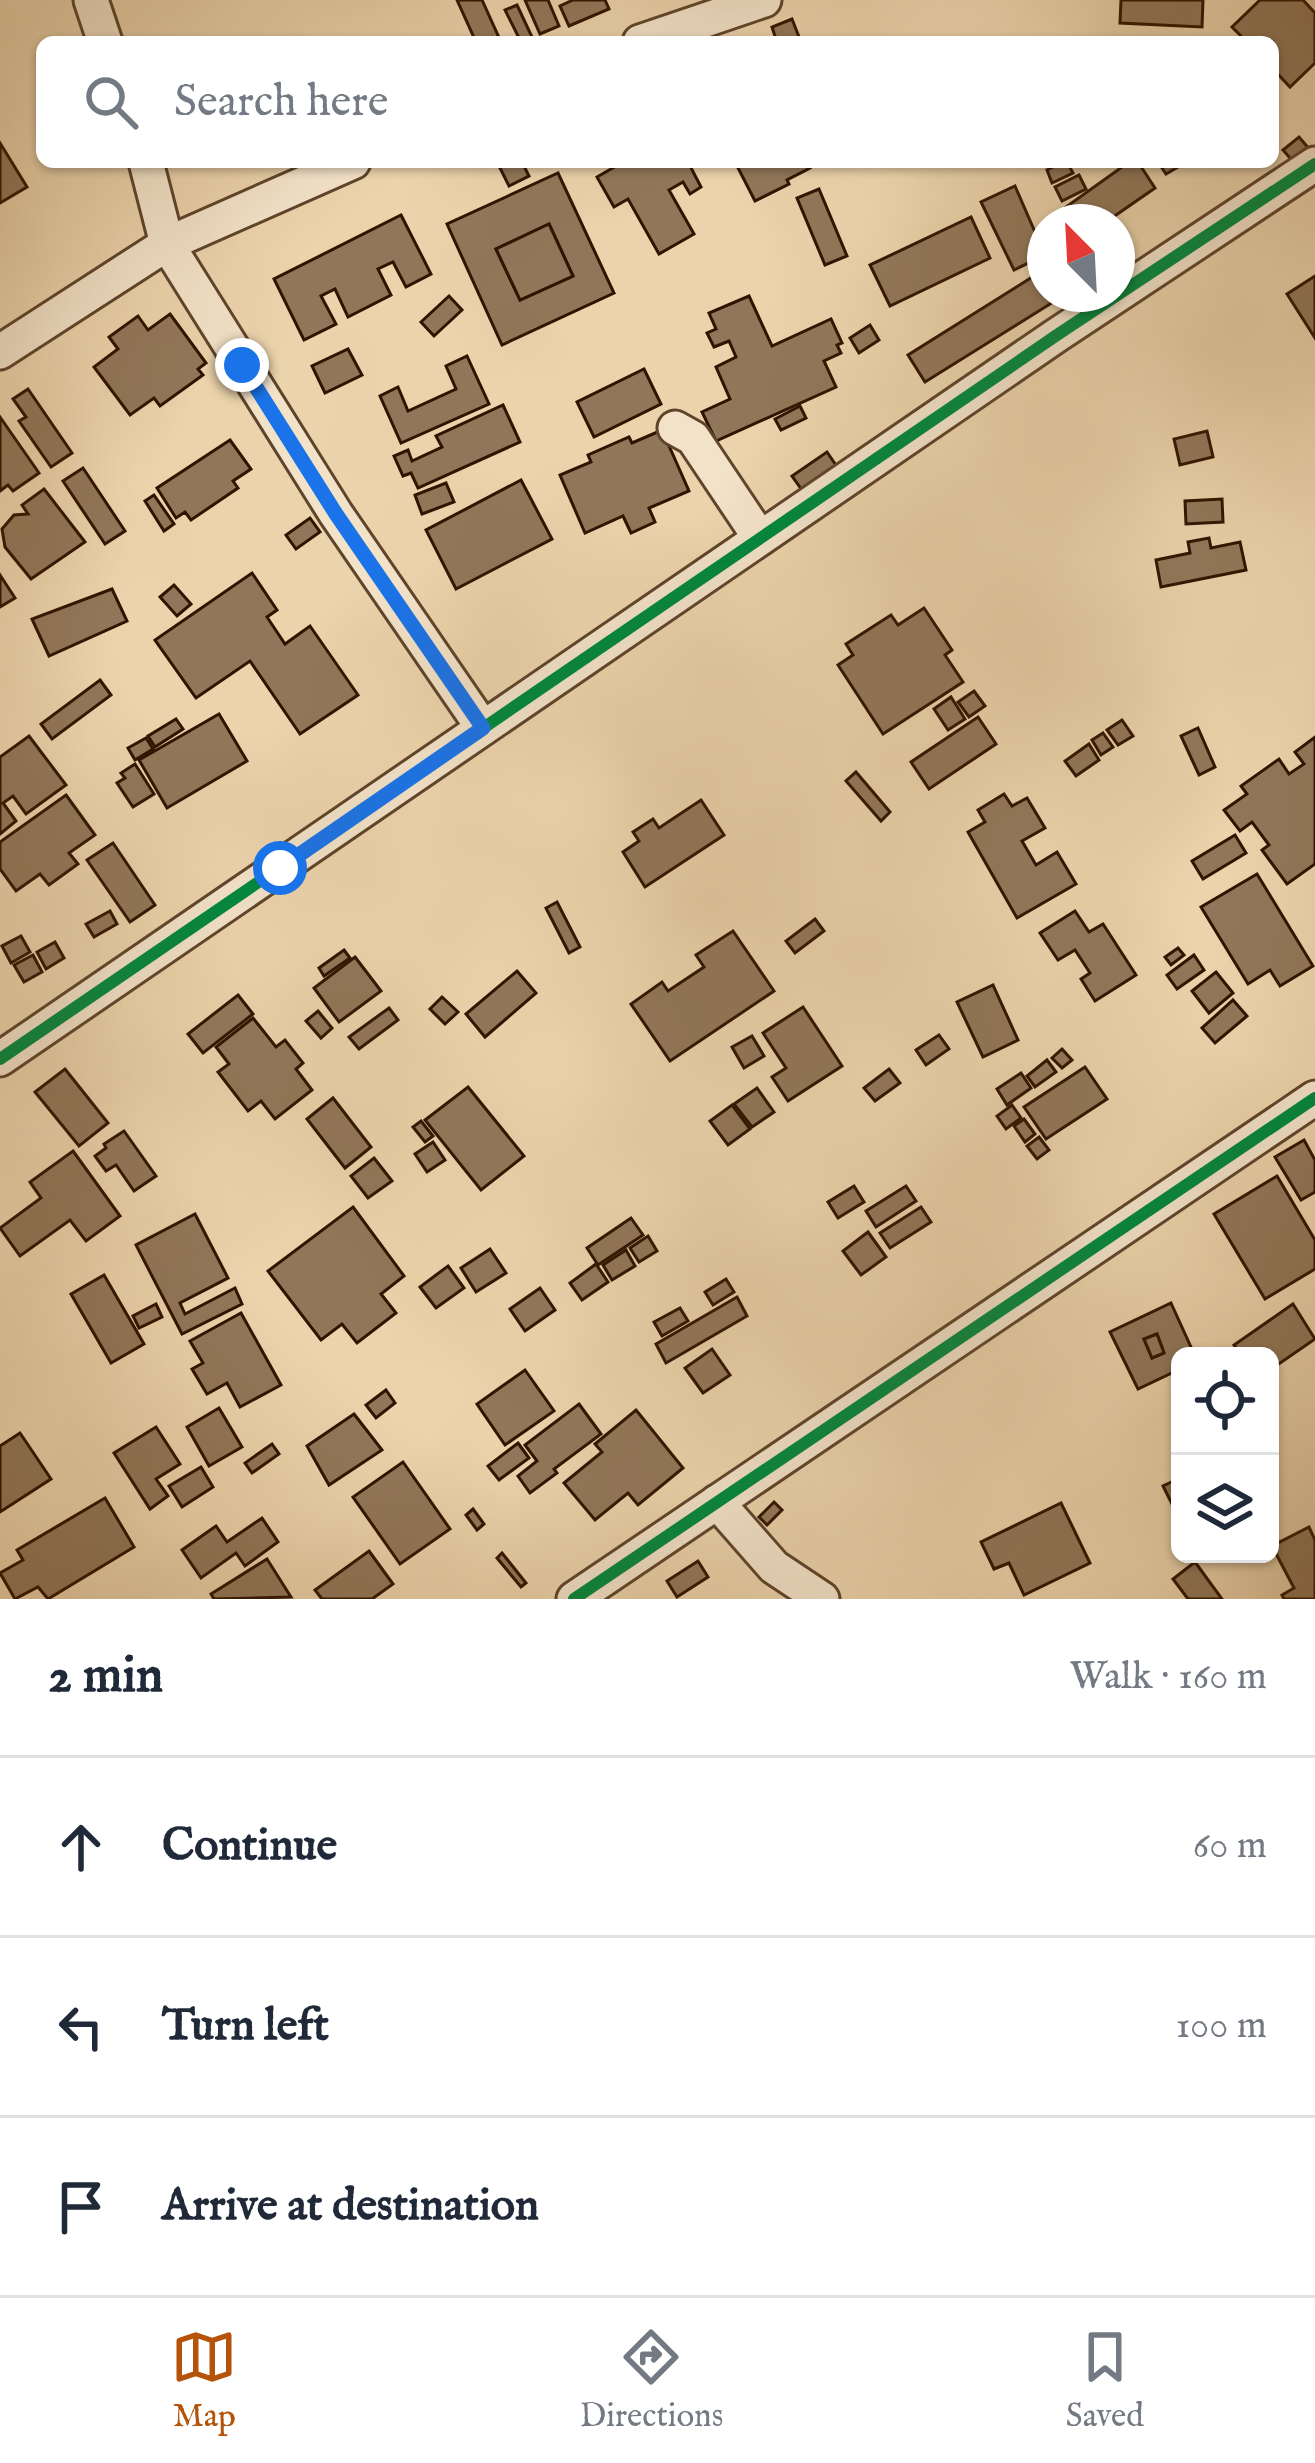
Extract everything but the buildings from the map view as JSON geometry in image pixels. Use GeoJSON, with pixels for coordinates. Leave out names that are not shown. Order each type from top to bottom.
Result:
{"type":"FeatureCollection","features":[{"type":"Feature","properties":{"kind":"street"},"geometry":{"type":"LineString","coordinates":[[91,0],[103,36]]}},
{"type":"Feature","properties":{"kind":"street"},"geometry":{"type":"LineString","coordinates":[[658,36],[764,0]]}},
{"type":"Feature","properties":{"kind":"street"},"geometry":{"type":"LineString","coordinates":[[0,1059],[1315,164]]}},
{"type":"Feature","properties":{"kind":"street"},"geometry":{"type":"LineString","coordinates":[[148,168],[167,244],[336,514],[483,728]]}},
{"type":"Feature","properties":{"kind":"street"},"geometry":{"type":"LineString","coordinates":[[0,352],[167,244],[339,168]]}},
{"type":"Feature","properties":{"kind":"street"},"geometry":{"type":"LineString","coordinates":[[675,428],[693,438],[760,538]]}},
{"type":"Feature","properties":{"kind":"street"},"geometry":{"type":"LineString","coordinates":[[574,1599],[1315,1098]]}},
{"type":"Feature","properties":{"kind":"street"},"geometry":{"type":"LineString","coordinates":[[717,1502],[774,1567],[822,1599]]}},
{"type":"Feature","properties":{"kind":"cycle path"},"geometry":{"type":"LineString","coordinates":[[0,1059],[1057,335],[1315,164]]}},
{"type":"Feature","properties":{"kind":"cycle path"},"geometry":{"type":"LineString","coordinates":[[574,1599],[1315,1098]]}},
{"type":"Feature","properties":{"kind":"route"},"geometry":{"type":"LineString","coordinates":[[242,365],[336,514],[483,728],[280,868]]}}]}
